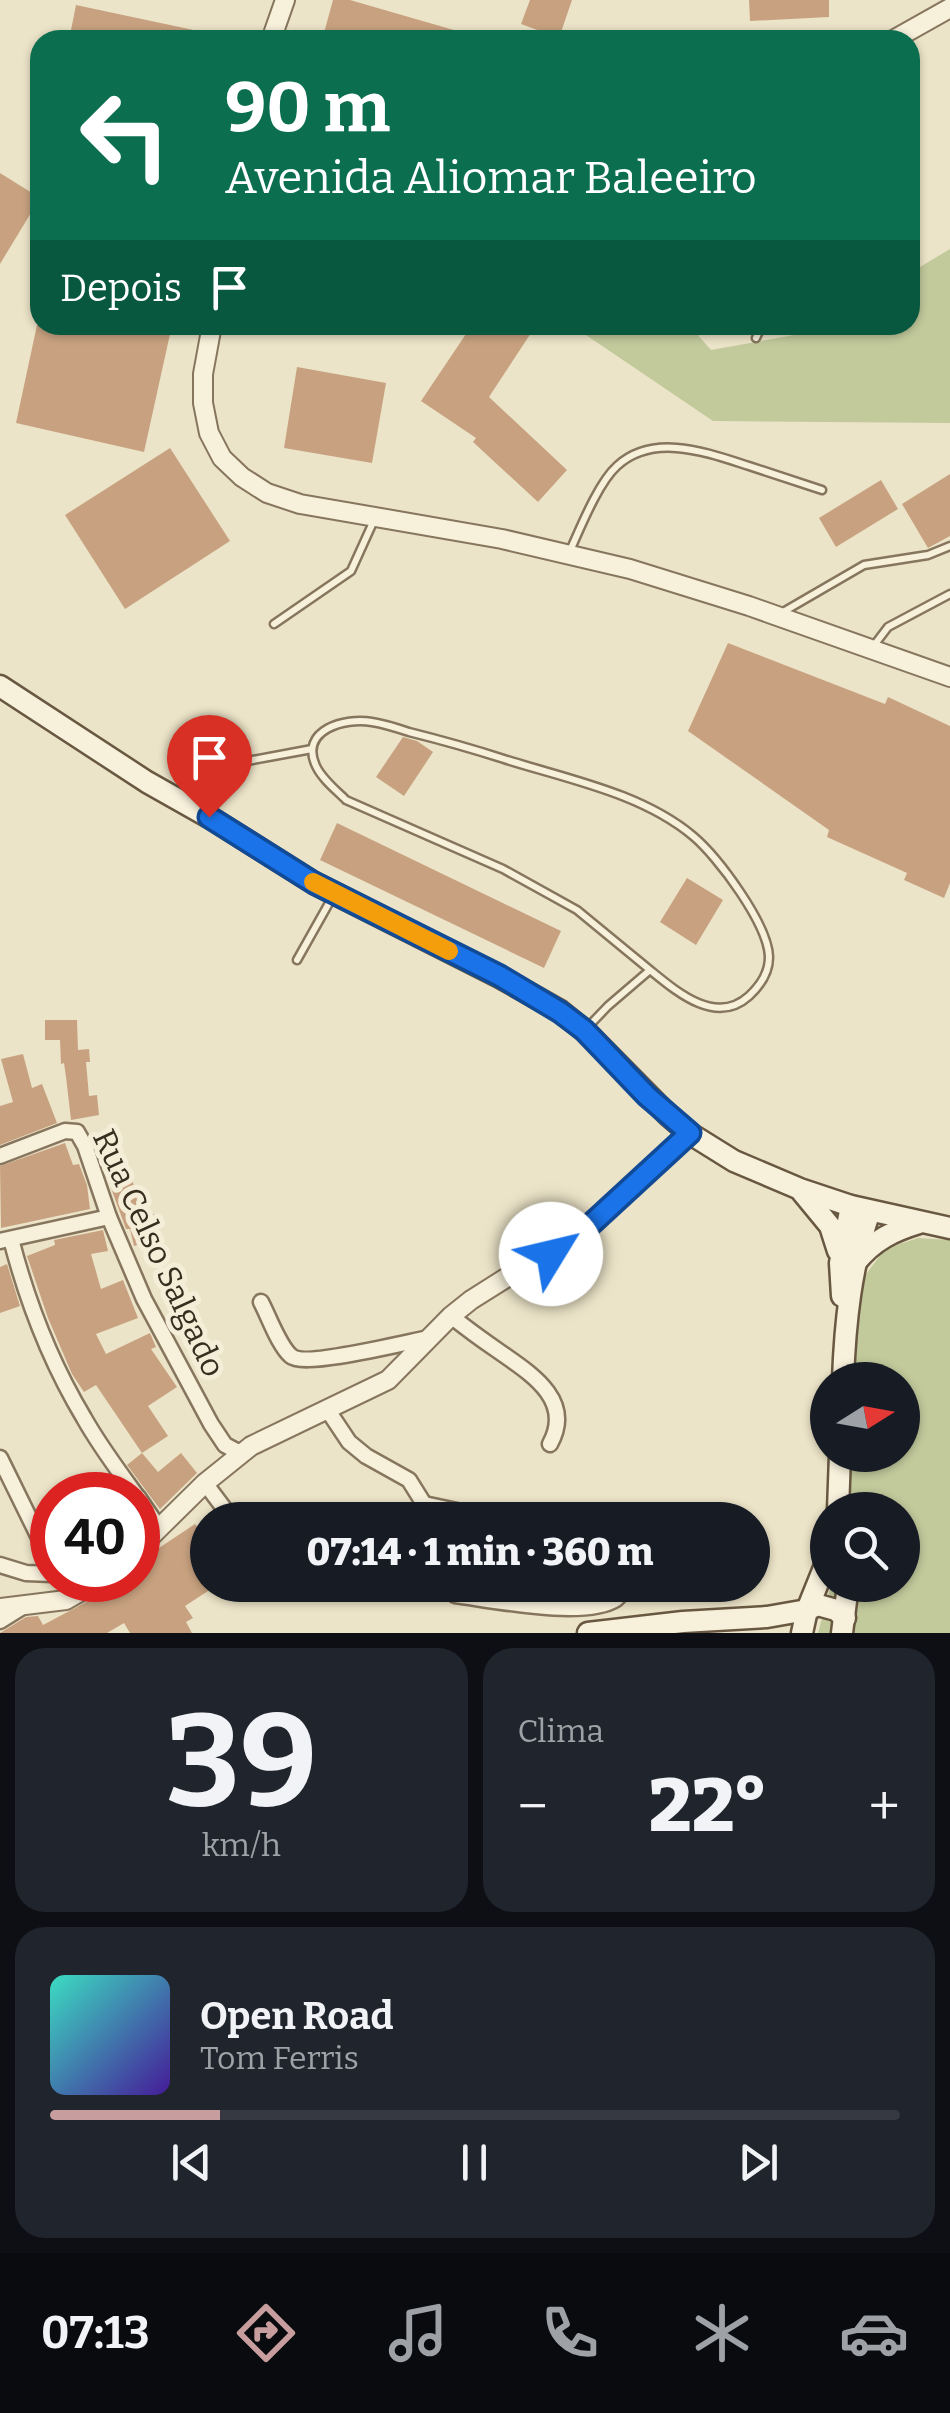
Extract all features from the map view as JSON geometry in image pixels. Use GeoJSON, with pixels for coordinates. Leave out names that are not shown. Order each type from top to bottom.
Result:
{"type":"FeatureCollection","features":[{"type":"Feature","properties":{"kind":"main road"},"geometry":{"type":"LineString","coordinates":[[0,686],[280,862],[532,994],[584,1030],[647,1096],[690,1133],[734,1161],[800,1190],[860,1209],[950,1228]]}},
{"type":"Feature","properties":{"kind":"main road"},"geometry":{"type":"LineString","coordinates":[[800,1190],[830,1226],[848,1263]]}},
{"type":"Feature","properties":{"kind":"main road"},"geometry":{"type":"LineString","coordinates":[[844,1362],[848,1263],[860,1209]]}},
{"type":"Feature","properties":{"kind":"main road"},"geometry":{"type":"LineString","coordinates":[[848,1263],[877,1240],[921,1223]]}},
{"type":"Feature","properties":{"kind":"main road"},"geometry":{"type":"LineString","coordinates":[[802,1633],[810,1602]]}},
{"type":"Feature","properties":{"kind":"main road"},"geometry":{"type":"LineString","coordinates":[[588,1633],[767,1616],[822,1605],[836,1610],[843,1625]]}},
{"type":"Feature","properties":{"kind":"street"},"geometry":{"type":"LineString","coordinates":[[274,30],[285,0]]}},
{"type":"Feature","properties":{"kind":"street"},"geometry":{"type":"LineString","coordinates":[[911,30],[950,8]]}},
{"type":"Feature","properties":{"kind":"street"},"geometry":{"type":"LineString","coordinates":[[210,335],[203,403],[209,433],[222,458],[242,477],[267,492],[300,504],[502,539],[630,569],[950,677]]}},
{"type":"Feature","properties":{"kind":"street","name":"Rua Celso Salgado"},"geometry":{"type":"LineString","coordinates":[[0,1156],[59,1133],[73,1130],[80,1136],[144,1300],[198,1400],[226,1444],[242,1454]]}},
{"type":"Feature","properties":{"kind":"street"},"geometry":{"type":"LineString","coordinates":[[160,1527],[220,1468],[251,1446],[388,1380],[451,1316],[509,1276],[572,1240],[690,1133]]}},
{"type":"Feature","properties":{"kind":"street"},"geometry":{"type":"LineString","coordinates":[[109,1217],[5,1240],[63,1379],[83,1417],[121,1472]]}},
{"type":"Feature","properties":{"kind":"street"},"geometry":{"type":"LineString","coordinates":[[261,1302],[285,1348],[299,1360],[321,1360],[429,1338]]}},
{"type":"Feature","properties":{"kind":"street"},"geometry":{"type":"LineString","coordinates":[[451,1316],[540,1380],[557,1413],[557,1432],[550,1444]]}},
{"type":"Feature","properties":{"kind":"street"},"geometry":{"type":"LineString","coordinates":[[326,1409],[349,1442],[408,1480],[423,1502]]}},
{"type":"Feature","properties":{"kind":"street"},"geometry":{"type":"LineString","coordinates":[[0,1458],[30,1519]]}},
{"type":"Feature","properties":{"kind":"street"},"geometry":{"type":"LineString","coordinates":[[205,1482],[220,1502]]}},
{"type":"Feature","properties":{"kind":"street"},"geometry":{"type":"LineString","coordinates":[[0,1564],[30,1573]]}},
{"type":"Feature","properties":{"kind":"street"},"geometry":{"type":"LineString","coordinates":[[0,1608],[52,1602]]}},
{"type":"Feature","properties":{"kind":"street"},"geometry":{"type":"LineString","coordinates":[[514,1602],[572,1609],[605,1602]]}},
{"type":"Feature","properties":{"kind":"street"},"geometry":{"type":"LineString","coordinates":[[0,1621],[25,1606]]}},
{"type":"Feature","properties":{"kind":"lane"},"geometry":{"type":"LineString","coordinates":[[569,554],[607,478],[632,455],[651,449],[698,450],[822,490]]}},
{"type":"Feature","properties":{"kind":"lane"},"geometry":{"type":"LineString","coordinates":[[274,624],[351,572],[375,517]]}},
{"type":"Feature","properties":{"kind":"lane"},"geometry":{"type":"LineString","coordinates":[[778,616],[864,565],[928,555],[950,546]]}},
{"type":"Feature","properties":{"kind":"lane"},"geometry":{"type":"LineString","coordinates":[[871,649],[888,628],[950,594]]}},
{"type":"Feature","properties":{"kind":"lane"},"geometry":{"type":"LineString","coordinates":[[370,721],[605,791],[659,812],[695,838],[729,878],[751,908],[769,956],[759,987],[743,1002],[726,1009],[708,1008],[680,995],[650,970],[578,910],[503,869],[346,800],[316,766],[312,749],[316,736],[347,722],[370,721]]}},
{"type":"Feature","properties":{"kind":"lane"},"geometry":{"type":"LineString","coordinates":[[182,803],[231,764],[312,749]]}},
{"type":"Feature","properties":{"kind":"lane"},"geometry":{"type":"LineString","coordinates":[[209,817],[213,776]]}},
{"type":"Feature","properties":{"kind":"lane"},"geometry":{"type":"LineString","coordinates":[[297,960],[334,893]]}},
{"type":"Feature","properties":{"kind":"lane"},"geometry":{"type":"LineString","coordinates":[[584,1030],[650,970]]}},
{"type":"Feature","properties":{"kind":"green space"},"geometry":{"type":"Polygon","coordinates":[[[950,249],[950,423],[713,421],[586,335],[698,335],[711,350],[794,335],[920,335],[920,267],[950,249]]]}},
{"type":"Feature","properties":{"kind":"green space"},"geometry":{"type":"Polygon","coordinates":[[[918,1238],[950,1240],[950,1633],[818,1633],[826,1602],[920,1602],[920,1492],[846,1492],[848,1472],[920,1472],[920,1362],[855,1362],[864,1277],[885,1249],[918,1238]]]}},
{"type":"Feature","properties":{"kind":"building"},"geometry":{"type":"Polygon","coordinates":[[[333,0],[350,0],[454,30],[325,30],[333,0]]]}},
{"type":"Feature","properties":{"kind":"building"},"geometry":{"type":"Polygon","coordinates":[[[530,0],[572,0],[562,30],[537,30],[521,24],[530,0]]]}},
{"type":"Feature","properties":{"kind":"building"},"geometry":{"type":"Polygon","coordinates":[[[749,0],[829,0],[829,17],[750,21],[749,0]]]}},
{"type":"Feature","properties":{"kind":"building"},"geometry":{"type":"Polygon","coordinates":[[[76,5],[194,30],[71,30],[76,5]]]}},
{"type":"Feature","properties":{"kind":"building"},"geometry":{"type":"Polygon","coordinates":[[[0,173],[30,192],[30,214],[0,264],[0,173]]]}},
{"type":"Feature","properties":{"kind":"building"},"geometry":{"type":"Polygon","coordinates":[[[35,335],[170,335],[144,452],[16,423],[35,335]]]}},
{"type":"Feature","properties":{"kind":"building"},"geometry":{"type":"Polygon","coordinates":[[[465,335],[530,335],[489,397],[567,470],[538,502],[473,442],[476,438],[421,401],[465,335]]]}},
{"type":"Feature","properties":{"kind":"building"},"geometry":{"type":"Polygon","coordinates":[[[297,367],[386,383],[372,463],[284,448],[297,367]]]}},
{"type":"Feature","properties":{"kind":"building"},"geometry":{"type":"Polygon","coordinates":[[[170,448],[230,541],[125,609],[65,515],[170,448]]]}},
{"type":"Feature","properties":{"kind":"building"},"geometry":{"type":"Polygon","coordinates":[[[950,474],[950,536],[928,548],[902,504],[950,474]]]}},
{"type":"Feature","properties":{"kind":"building"},"geometry":{"type":"Polygon","coordinates":[[[881,480],[898,509],[836,547],[819,518],[881,480]]]}},
{"type":"Feature","properties":{"kind":"building"},"geometry":{"type":"Polygon","coordinates":[[[728,643],[885,704],[888,697],[950,726],[950,883],[944,898],[904,880],[907,873],[827,837],[829,830],[688,731],[728,643]]]}},
{"type":"Feature","properties":{"kind":"building"},"geometry":{"type":"Polygon","coordinates":[[[403,737],[433,752],[404,796],[376,777],[403,737]]]}},
{"type":"Feature","properties":{"kind":"building"},"geometry":{"type":"Polygon","coordinates":[[[337,823],[561,931],[544,968],[320,860],[337,823]]]}},
{"type":"Feature","properties":{"kind":"building"},"geometry":{"type":"Polygon","coordinates":[[[687,878],[723,900],[696,945],[660,922],[687,878]]]}},
{"type":"Feature","properties":{"kind":"building"},"geometry":{"type":"Polygon","coordinates":[[[45,1020],[77,1020],[78,1050],[89,1049],[89,1096],[97,1095],[99,1115],[71,1120],[60,1040],[45,1040],[45,1020]]]}},
{"type":"Feature","properties":{"kind":"building"},"geometry":{"type":"Polygon","coordinates":[[[23,1054],[32,1088],[42,1084],[57,1123],[0,1145],[0,1106],[13,1102],[1,1059],[23,1054]]]}},
{"type":"Feature","properties":{"kind":"building"},"geometry":{"type":"Polygon","coordinates":[[[65,1143],[73,1165],[79,1164],[87,1185],[90,1209],[1,1228],[0,1166],[65,1143]]]}},
{"type":"Feature","properties":{"kind":"building"},"geometry":{"type":"Polygon","coordinates":[[[131,1174],[138,1204],[144,1203],[146,1217],[154,1214],[161,1239],[134,1246],[108,1180],[131,1174]]]}},
{"type":"Feature","properties":{"kind":"building"},"geometry":{"type":"Polygon","coordinates":[[[103,1230],[108,1251],[91,1254],[101,1289],[123,1280],[138,1318],[96,1334],[106,1354],[150,1333],[156,1347],[151,1349],[177,1387],[148,1406],[168,1436],[142,1453],[96,1385],[84,1392],[72,1374],[27,1256],[55,1245],[54,1240],[103,1230]]]}},
{"type":"Feature","properties":{"kind":"building"},"geometry":{"type":"Polygon","coordinates":[[[7,1264],[20,1306],[0,1313],[0,1267],[7,1264]]]}},
{"type":"Feature","properties":{"kind":"building"},"geometry":{"type":"Polygon","coordinates":[[[142,1453],[158,1472],[132,1472],[127,1465],[142,1453]]]}},
{"type":"Feature","properties":{"kind":"building"},"geometry":{"type":"Polygon","coordinates":[[[181,1453],[197,1473],[160,1509],[158,1472],[181,1453]]]}},
{"type":"Feature","properties":{"kind":"building"},"geometry":{"type":"Polygon","coordinates":[[[190,1527],[191,1602],[185,1606],[193,1618],[186,1622],[192,1633],[130,1633],[124,1623],[107,1633],[0,1633],[26,1617],[38,1616],[43,1625],[86,1602],[160,1602],[160,1547],[190,1527]]]}},
{"type":"Feature","properties":{"kind":"slow traffic"},"geometry":{"type":"LineString","coordinates":[[313,882],[449,951]]}},
{"type":"Feature","properties":{"kind":"route"},"geometry":{"type":"LineString","coordinates":[[209,817],[314,883],[500,976],[560,1012],[584,1030],[647,1096],[690,1133],[589,1226],[551,1254]]}}]}
